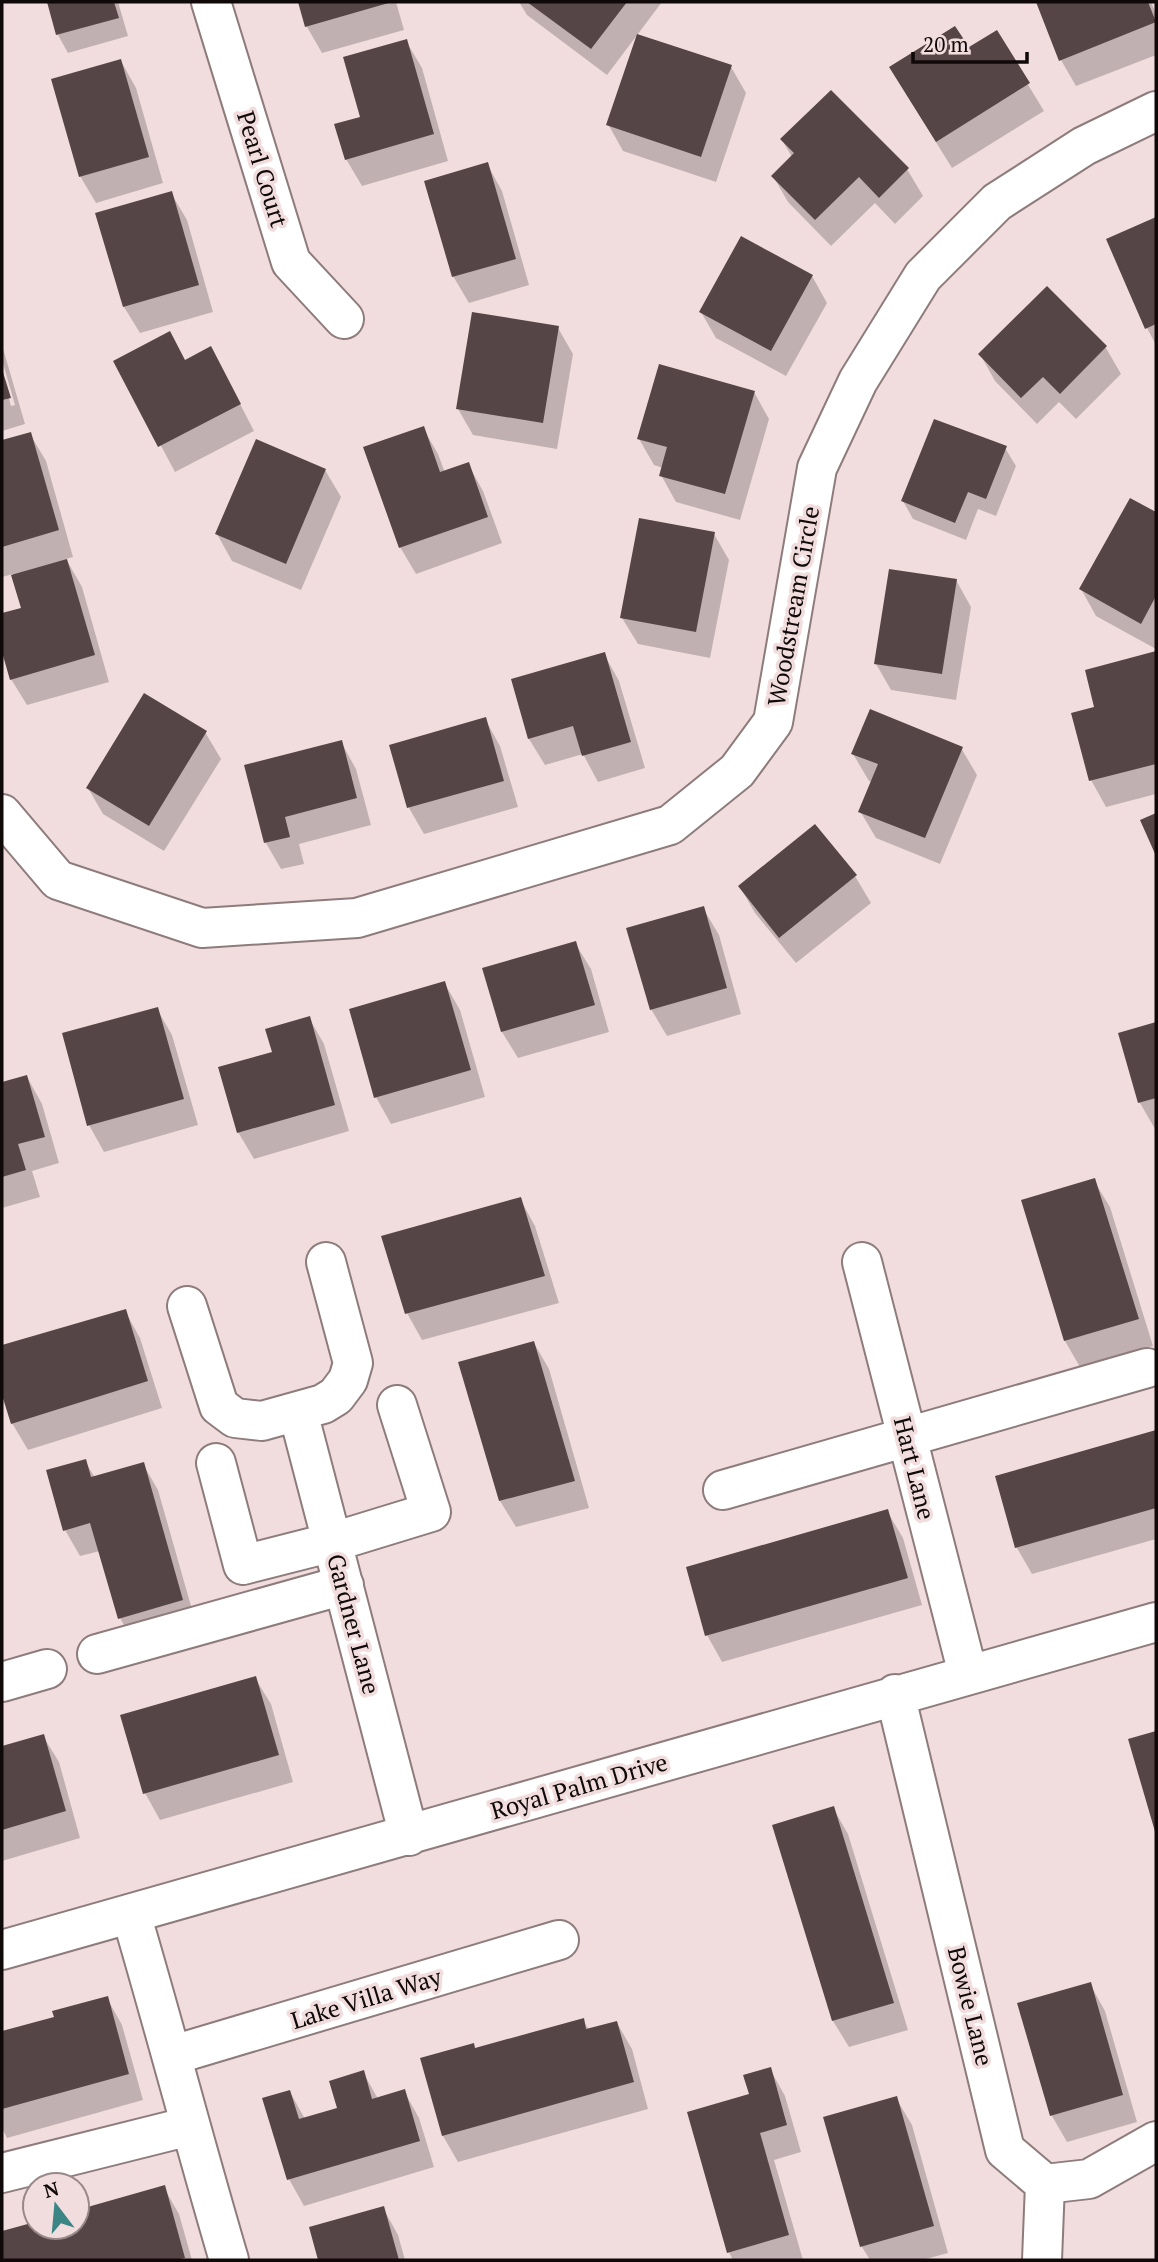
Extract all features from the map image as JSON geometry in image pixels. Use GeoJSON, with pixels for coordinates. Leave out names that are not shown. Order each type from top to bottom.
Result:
{"type":"FeatureCollection","features":[{"type":"Feature","properties":{"kind":"street","name":"Pearl Court"},"geometry":{"type":"LineString","coordinates":[[211,2],[291,262],[344,319]]}},
{"type":"Feature","properties":{"kind":"street","name":"Woodstream Circle"},"geometry":{"type":"LineString","coordinates":[[2,814],[58,880],[202,928],[357,918],[670,825],[737,771],[773,722],[817,468],[858,381],[923,276],[997,202],[1084,146],[1156,111]]}},
{"type":"Feature","properties":{"kind":"street"},"geometry":{"type":"LineString","coordinates":[[187,1306],[219,1406],[235,1419],[262,1421],[299,1412],[323,1404],[336,1396],[348,1380],[353,1363],[326,1262]]}},
{"type":"Feature","properties":{"kind":"street","name":"Hart Lane"},"geometry":{"type":"LineString","coordinates":[[862,1262],[968,1674]]}},
{"type":"Feature","properties":{"kind":"street"},"geometry":{"type":"LineString","coordinates":[[723,1490],[1147,1368]]}},
{"type":"Feature","properties":{"kind":"street"},"geometry":{"type":"LineString","coordinates":[[216,1463],[243,1565],[333,1542],[431,1512],[397,1405]]}},
{"type":"Feature","properties":{"kind":"street","name":"Gardner Lane"},"geometry":{"type":"LineString","coordinates":[[299,1412],[409,1836]]}},
{"type":"Feature","properties":{"kind":"street"},"geometry":{"type":"LineString","coordinates":[[97,1654],[344,1585]]}},
{"type":"Feature","properties":{"kind":"street","name":"Royal Palm Drive"},"geometry":{"type":"LineString","coordinates":[[2,1950],[409,1836],[895,1694],[1156,1622]]}},
{"type":"Feature","properties":{"kind":"street"},"geometry":{"type":"LineString","coordinates":[[2,1682],[47,1669]]}},
{"type":"Feature","properties":{"kind":"street","name":"Bowie Lane"},"geometry":{"type":"LineString","coordinates":[[895,1694],[1005,2150],[1045,2184]]}},
{"type":"Feature","properties":{"kind":"street"},"geometry":{"type":"LineString","coordinates":[[131,1914],[229,2260]]}},
{"type":"Feature","properties":{"kind":"street","name":"Lake Villa Way"},"geometry":{"type":"LineString","coordinates":[[173,2055],[559,1940]]}},
{"type":"Feature","properties":{"kind":"street"},"geometry":{"type":"LineString","coordinates":[[2,2173],[190,2126]]}},
{"type":"Feature","properties":{"kind":"street"},"geometry":{"type":"LineString","coordinates":[[1042,2260],[1045,2184],[1089,2179],[1156,2141]]}},
{"type":"Feature","properties":{"kind":"building"},"geometry":{"type":"Polygon","coordinates":[[[47,2],[114,2],[119,18],[56,35],[47,2]]]}},
{"type":"Feature","properties":{"kind":"building"},"geometry":{"type":"Polygon","coordinates":[[[298,2],[392,2],[305,27],[298,2]]]}},
{"type":"Feature","properties":{"kind":"building"},"geometry":{"type":"Polygon","coordinates":[[[527,2],[627,2],[591,49],[527,2]]]}},
{"type":"Feature","properties":{"kind":"building"},"geometry":{"type":"Polygon","coordinates":[[[1036,2],[1148,2],[1156,22],[1059,61],[1036,2]]]}},
{"type":"Feature","properties":{"kind":"building"},"geometry":{"type":"Polygon","coordinates":[[[955,26],[969,47],[997,30],[1030,83],[936,142],[889,67],[955,26]]]}},
{"type":"Feature","properties":{"kind":"building"},"geometry":{"type":"Polygon","coordinates":[[[637,34],[732,65],[701,157],[606,125],[637,34]]]}},
{"type":"Feature","properties":{"kind":"building"},"geometry":{"type":"Polygon","coordinates":[[[407,39],[434,134],[345,160],[334,124],[360,117],[343,57],[407,39]]]}},
{"type":"Feature","properties":{"kind":"building"},"geometry":{"type":"Polygon","coordinates":[[[121,59],[149,157],[79,177],[51,79],[121,59]]]}},
{"type":"Feature","properties":{"kind":"building"},"geometry":{"type":"Polygon","coordinates":[[[831,90],[909,168],[879,198],[859,177],[815,220],[771,176],[794,153],[780,139],[831,90]]]}},
{"type":"Feature","properties":{"kind":"building"},"geometry":{"type":"Polygon","coordinates":[[[488,162],[516,259],[452,277],[424,181],[488,162]]]}},
{"type":"Feature","properties":{"kind":"building"},"geometry":{"type":"Polygon","coordinates":[[[172,191],[199,285],[123,307],[95,213],[172,191]]]}},
{"type":"Feature","properties":{"kind":"building"},"geometry":{"type":"Polygon","coordinates":[[[1156,217],[1156,324],[1145,329],[1106,239],[1156,217]]]}},
{"type":"Feature","properties":{"kind":"building"},"geometry":{"type":"Polygon","coordinates":[[[741,236],[813,275],[771,351],[699,312],[741,236]]]}},
{"type":"Feature","properties":{"kind":"building"},"geometry":{"type":"Polygon","coordinates":[[[1047,286],[1107,346],[1060,394],[1043,377],[1021,398],[978,354],[1047,286]]]}},
{"type":"Feature","properties":{"kind":"building"},"geometry":{"type":"Polygon","coordinates":[[[472,312],[559,326],[543,423],[456,409],[472,312]]]}},
{"type":"Feature","properties":{"kind":"building"},"geometry":{"type":"Polygon","coordinates":[[[170,331],[185,360],[211,346],[241,404],[158,447],[113,361],[170,331]]]}},
{"type":"Feature","properties":{"kind":"building"},"geometry":{"type":"Polygon","coordinates":[[[659,364],[755,391],[725,494],[659,476],[667,447],[637,439],[659,364]]]}},
{"type":"Feature","properties":{"kind":"building"},"geometry":{"type":"Polygon","coordinates":[[[2,369],[11,398],[2,400],[2,369]]]}},
{"type":"Feature","properties":{"kind":"building"},"geometry":{"type":"Polygon","coordinates":[[[934,419],[1007,446],[986,499],[968,492],[955,523],[901,501],[934,419]]]}},
{"type":"Feature","properties":{"kind":"building"},"geometry":{"type":"Polygon","coordinates":[[[424,426],[440,472],[469,462],[488,517],[399,548],[363,447],[424,426]]]}},
{"type":"Feature","properties":{"kind":"building"},"geometry":{"type":"Polygon","coordinates":[[[31,432],[59,530],[2,547],[2,440],[31,432]]]}},
{"type":"Feature","properties":{"kind":"building"},"geometry":{"type":"Polygon","coordinates":[[[256,439],[326,469],[286,564],[215,534],[256,439]]]}},
{"type":"Feature","properties":{"kind":"building"},"geometry":{"type":"Polygon","coordinates":[[[1130,498],[1156,512],[1156,596],[1141,624],[1079,589],[1130,498]]]}},
{"type":"Feature","properties":{"kind":"building"},"geometry":{"type":"Polygon","coordinates":[[[639,518],[715,532],[696,632],[620,618],[639,518]]]}},
{"type":"Feature","properties":{"kind":"building"},"geometry":{"type":"Polygon","coordinates":[[[67,559],[95,655],[10,680],[2,652],[2,613],[21,608],[11,575],[67,559]]]}},
{"type":"Feature","properties":{"kind":"building"},"geometry":{"type":"Polygon","coordinates":[[[889,569],[957,579],[942,674],[874,664],[889,569]]]}},
{"type":"Feature","properties":{"kind":"building"},"geometry":{"type":"Polygon","coordinates":[[[1156,651],[1156,764],[1089,781],[1071,713],[1094,707],[1085,670],[1156,651]]]}},
{"type":"Feature","properties":{"kind":"building"},"geometry":{"type":"Polygon","coordinates":[[[605,652],[631,742],[582,756],[573,726],[528,739],[511,679],[605,652]]]}},
{"type":"Feature","properties":{"kind":"building"},"geometry":{"type":"Polygon","coordinates":[[[144,693],[207,731],[149,826],[86,788],[144,693]]]}},
{"type":"Feature","properties":{"kind":"building"},"geometry":{"type":"Polygon","coordinates":[[[870,709],[963,747],[925,838],[858,812],[878,764],[851,754],[870,709]]]}},
{"type":"Feature","properties":{"kind":"building"},"geometry":{"type":"Polygon","coordinates":[[[486,717],[504,781],[407,808],[389,745],[486,717]]]}},
{"type":"Feature","properties":{"kind":"building"},"geometry":{"type":"Polygon","coordinates":[[[342,740],[357,798],[285,817],[290,837],[264,843],[244,765],[342,740]]]}},
{"type":"Feature","properties":{"kind":"building"},"geometry":{"type":"Polygon","coordinates":[[[1156,813],[1156,856],[1140,820],[1156,813]]]}},
{"type":"Feature","properties":{"kind":"building"},"geometry":{"type":"Polygon","coordinates":[[[815,824],[857,875],[779,938],[738,886],[815,824]]]}},
{"type":"Feature","properties":{"kind":"building"},"geometry":{"type":"Polygon","coordinates":[[[704,906],[727,988],[650,1010],[626,928],[704,906]]]}},
{"type":"Feature","properties":{"kind":"building"},"geometry":{"type":"Polygon","coordinates":[[[576,941],[595,1005],[501,1032],[482,968],[576,941]]]}},
{"type":"Feature","properties":{"kind":"building"},"geometry":{"type":"Polygon","coordinates":[[[445,981],[471,1070],[374,1098],[349,1009],[445,981]]]}},
{"type":"Feature","properties":{"kind":"building"},"geometry":{"type":"Polygon","coordinates":[[[158,1007],[184,1099],[87,1126],[62,1033],[158,1007]]]}},
{"type":"Feature","properties":{"kind":"building"},"geometry":{"type":"Polygon","coordinates":[[[310,1016],[335,1105],[237,1133],[218,1067],[272,1052],[265,1029],[310,1016]]]}},
{"type":"Feature","properties":{"kind":"building"},"geometry":{"type":"Polygon","coordinates":[[[1156,1022],[1156,1098],[1138,1103],[1118,1033],[1156,1022]]]}},
{"type":"Feature","properties":{"kind":"building"},"geometry":{"type":"Polygon","coordinates":[[[27,1075],[45,1137],[18,1144],[26,1170],[2,1177],[2,1082],[27,1075]]]}},
{"type":"Feature","properties":{"kind":"building"},"geometry":{"type":"Polygon","coordinates":[[[1095,1178],[1139,1319],[1064,1341],[1021,1200],[1095,1178]]]}},
{"type":"Feature","properties":{"kind":"building"},"geometry":{"type":"Polygon","coordinates":[[[521,1197],[545,1276],[405,1314],[381,1236],[521,1197]]]}},
{"type":"Feature","properties":{"kind":"building"},"geometry":{"type":"Polygon","coordinates":[[[126,1309],[148,1381],[11,1424],[2,1395],[2,1345],[126,1309]]]}},
{"type":"Feature","properties":{"kind":"building"},"geometry":{"type":"Polygon","coordinates":[[[534,1341],[575,1481],[499,1501],[458,1362],[534,1341]]]}},
{"type":"Feature","properties":{"kind":"building"},"geometry":{"type":"Polygon","coordinates":[[[1156,1430],[1156,1508],[1015,1548],[995,1476],[1156,1430]]]}},
{"type":"Feature","properties":{"kind":"building"},"geometry":{"type":"Polygon","coordinates":[[[86,1459],[91,1477],[144,1462],[183,1600],[118,1619],[90,1523],[63,1531],[46,1470],[86,1459]]]}},
{"type":"Feature","properties":{"kind":"building"},"geometry":{"type":"Polygon","coordinates":[[[888,1509],[908,1578],[705,1636],[686,1567],[888,1509]]]}},
{"type":"Feature","properties":{"kind":"building"},"geometry":{"type":"Polygon","coordinates":[[[256,1676],[279,1755],[143,1794],[120,1715],[256,1676]]]}},
{"type":"Feature","properties":{"kind":"building"},"geometry":{"type":"Polygon","coordinates":[[[1156,1731],[1156,1835],[1128,1739],[1156,1731]]]}},
{"type":"Feature","properties":{"kind":"building"},"geometry":{"type":"Polygon","coordinates":[[[44,1734],[66,1811],[2,1830],[2,1746],[44,1734]]]}},
{"type":"Feature","properties":{"kind":"building"},"geometry":{"type":"Polygon","coordinates":[[[834,1806],[894,2003],[832,2021],[772,1825],[834,1806]]]}},
{"type":"Feature","properties":{"kind":"building"},"geometry":{"type":"Polygon","coordinates":[[[1091,1982],[1123,2095],[1050,2116],[1017,2003],[1091,1982]]]}},
{"type":"Feature","properties":{"kind":"building"},"geometry":{"type":"Polygon","coordinates":[[[108,1996],[129,2074],[2,2109],[2,2031],[54,2017],[52,2011],[108,1996]]]}},
{"type":"Feature","properties":{"kind":"building"},"geometry":{"type":"Polygon","coordinates":[[[584,2018],[586,2029],[617,2021],[634,2082],[442,2136],[420,2058],[474,2043],[475,2048],[584,2018]]]}},
{"type":"Feature","properties":{"kind":"building"},"geometry":{"type":"Polygon","coordinates":[[[771,2067],[787,2125],[760,2133],[789,2235],[727,2253],[687,2112],[749,2094],[743,2075],[771,2067]]]}},
{"type":"Feature","properties":{"kind":"building"},"geometry":{"type":"Polygon","coordinates":[[[364,2070],[372,2099],[405,2089],[420,2141],[287,2180],[262,2098],[290,2090],[299,2119],[337,2108],[329,2081],[364,2070]]]}},
{"type":"Feature","properties":{"kind":"building"},"geometry":{"type":"Polygon","coordinates":[[[897,2096],[934,2226],[860,2247],[823,2117],[897,2096]]]}},
{"type":"Feature","properties":{"kind":"building"},"geometry":{"type":"Polygon","coordinates":[[[165,2185],[185,2258],[2,2260],[2,2231],[21,2226],[21,2241],[91,2241],[91,2206],[165,2185]]]}},
{"type":"Feature","properties":{"kind":"building"},"geometry":{"type":"Polygon","coordinates":[[[384,2206],[399,2260],[318,2260],[309,2227],[384,2206]]]}}]}
